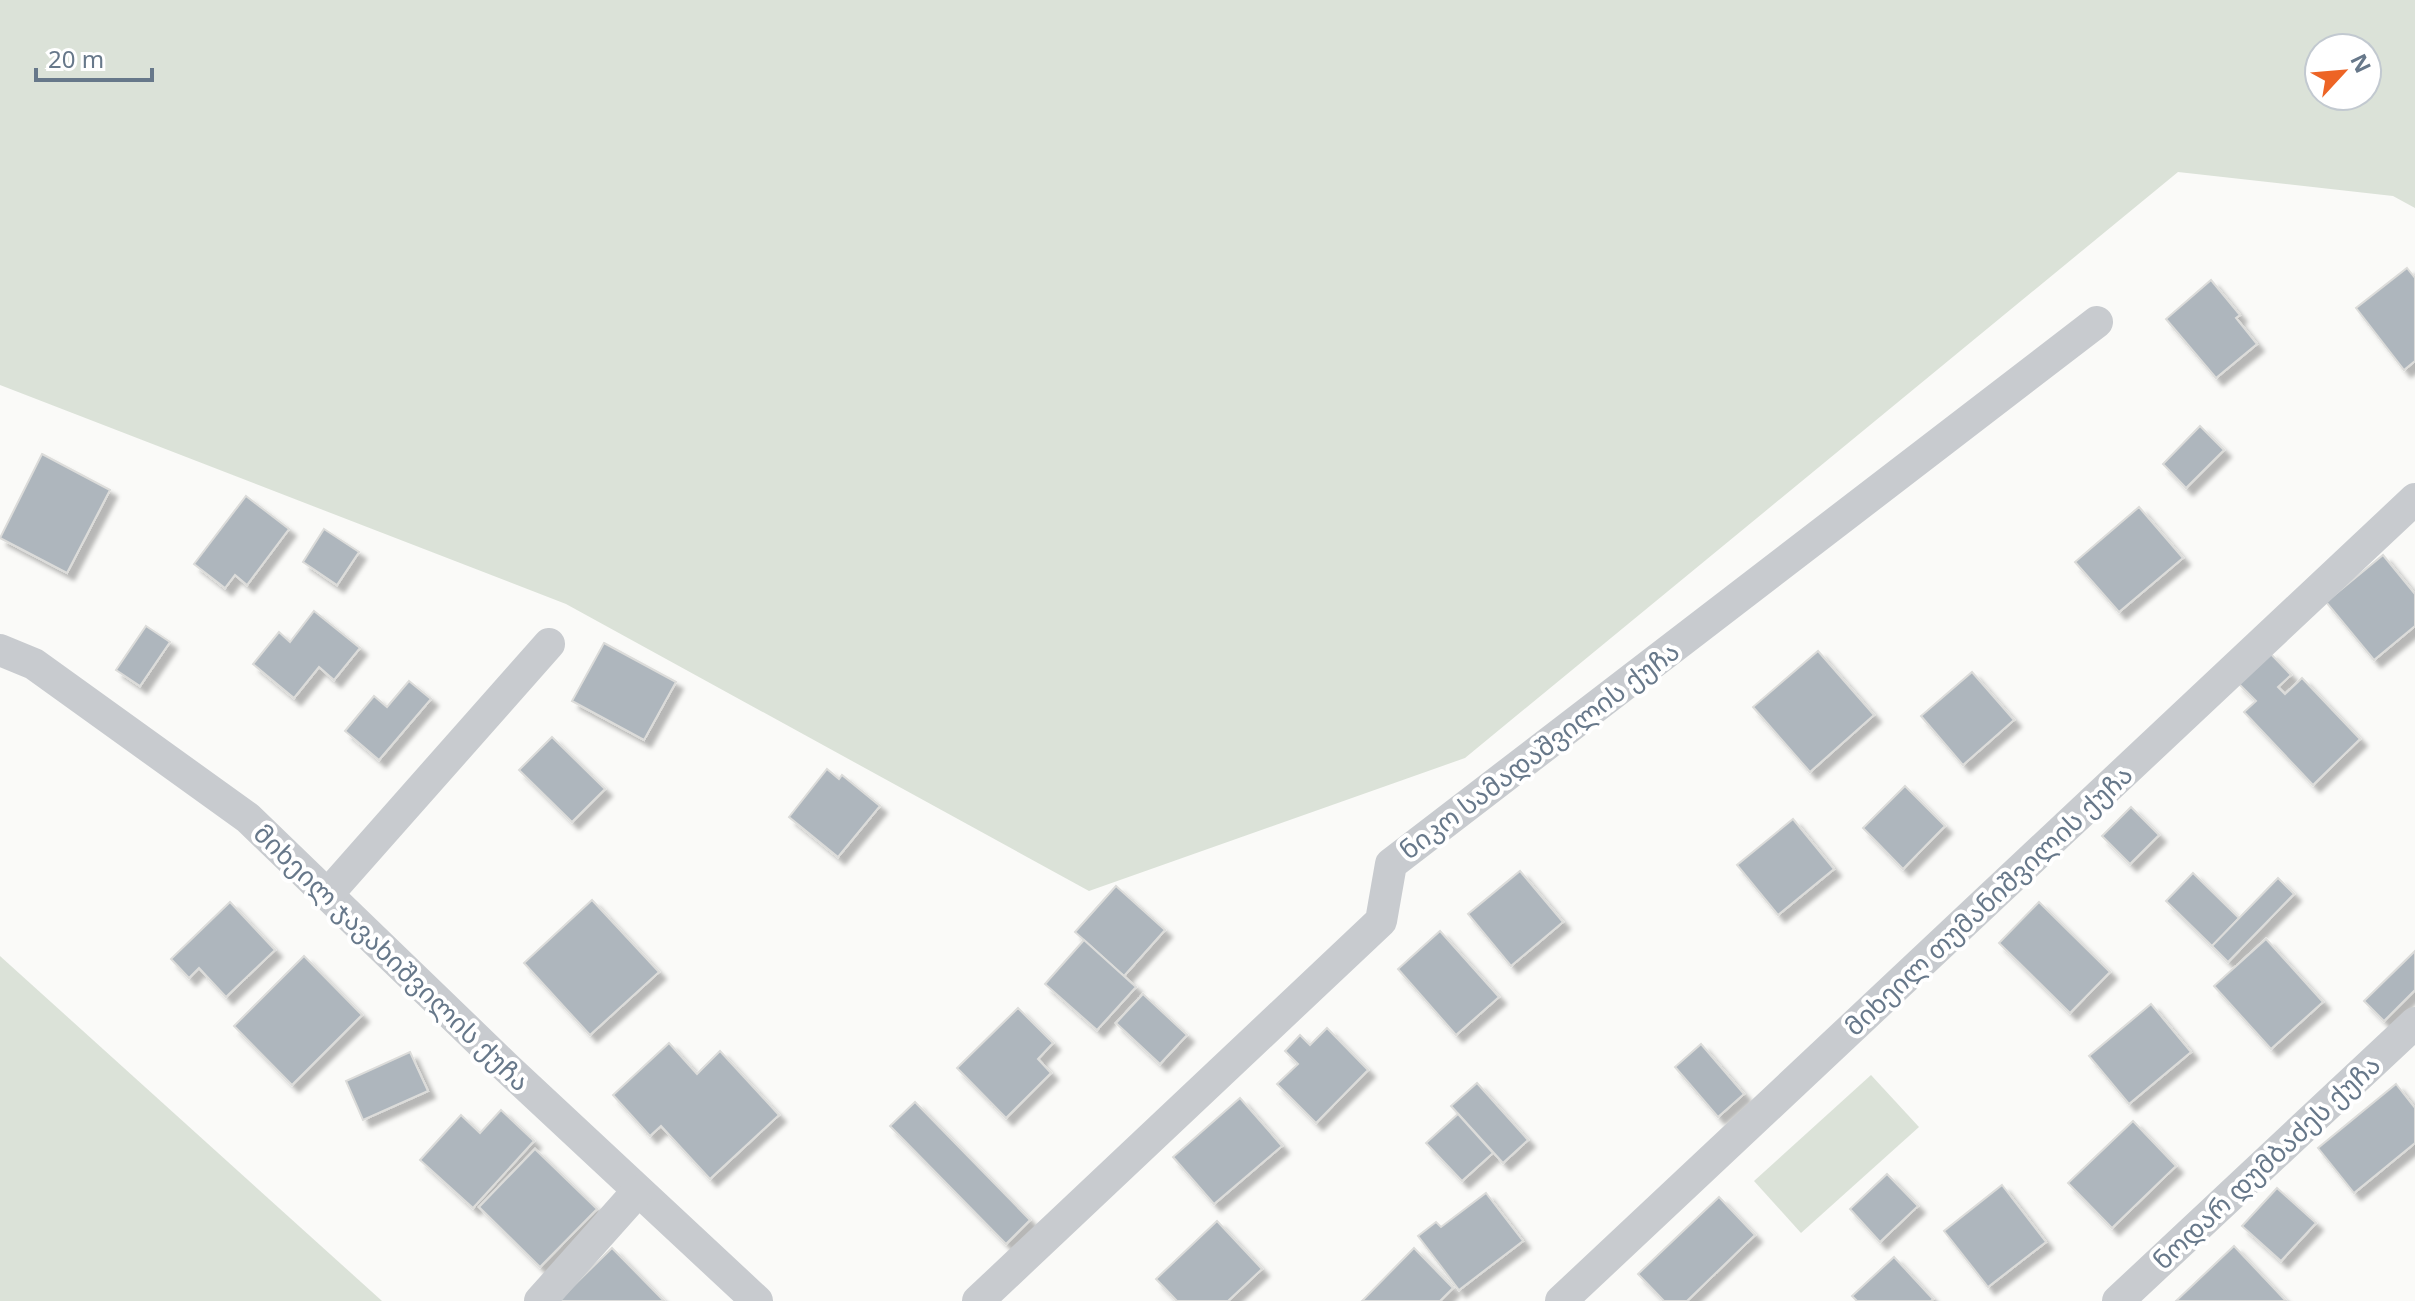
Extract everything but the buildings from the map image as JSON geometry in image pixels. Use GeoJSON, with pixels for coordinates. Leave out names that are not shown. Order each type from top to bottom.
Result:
{"type":"FeatureCollection","features":[{"type":"Feature","properties":{"kind":"street","name":"ნიკო სამადაშვილის ქუჩა"},"geometry":{"type":"LineString","coordinates":[[978,1301],[1381,921],[1391,864],[2097,322]]}},
{"type":"Feature","properties":{"kind":"street","name":"მიხეილ თუმანიშვილის ქუჩა"},"geometry":{"type":"LineString","coordinates":[[1561,1301],[2415,499]]}},
{"type":"Feature","properties":{"kind":"street"},"geometry":{"type":"LineString","coordinates":[[327,895],[549,644]]}},
{"type":"Feature","properties":{"kind":"street","name":"მიხეილ ჯავახიშვილის ქუჩა"},"geometry":{"type":"LineString","coordinates":[[0,650],[34,664],[248,818],[757,1301]]}},
{"type":"Feature","properties":{"kind":"street","name":"ნოდარ დუმბაძეს ქუჩა"},"geometry":{"type":"LineString","coordinates":[[2118,1301],[2415,1023]]}},
{"type":"Feature","properties":{"kind":"street"},"geometry":{"type":"LineString","coordinates":[[540,1301],[638,1191]]}},
{"type":"Feature","properties":{"kind":"shaded area"},"geometry":{"type":"Polygon","coordinates":[[[0,0],[2415,0],[2415,208],[2393,196],[2178,172],[1465,758],[1089,891],[566,604],[0,385],[0,0]]]}},
{"type":"Feature","properties":{"kind":"shaded area"},"geometry":{"type":"Polygon","coordinates":[[[0,956],[382,1301],[0,1301],[0,956]]]}},
{"type":"Feature","properties":{"kind":"shaded area"},"geometry":{"type":"Polygon","coordinates":[[[1871,1075],[1919,1127],[1801,1233],[1754,1181],[1871,1075]]]}}]}
